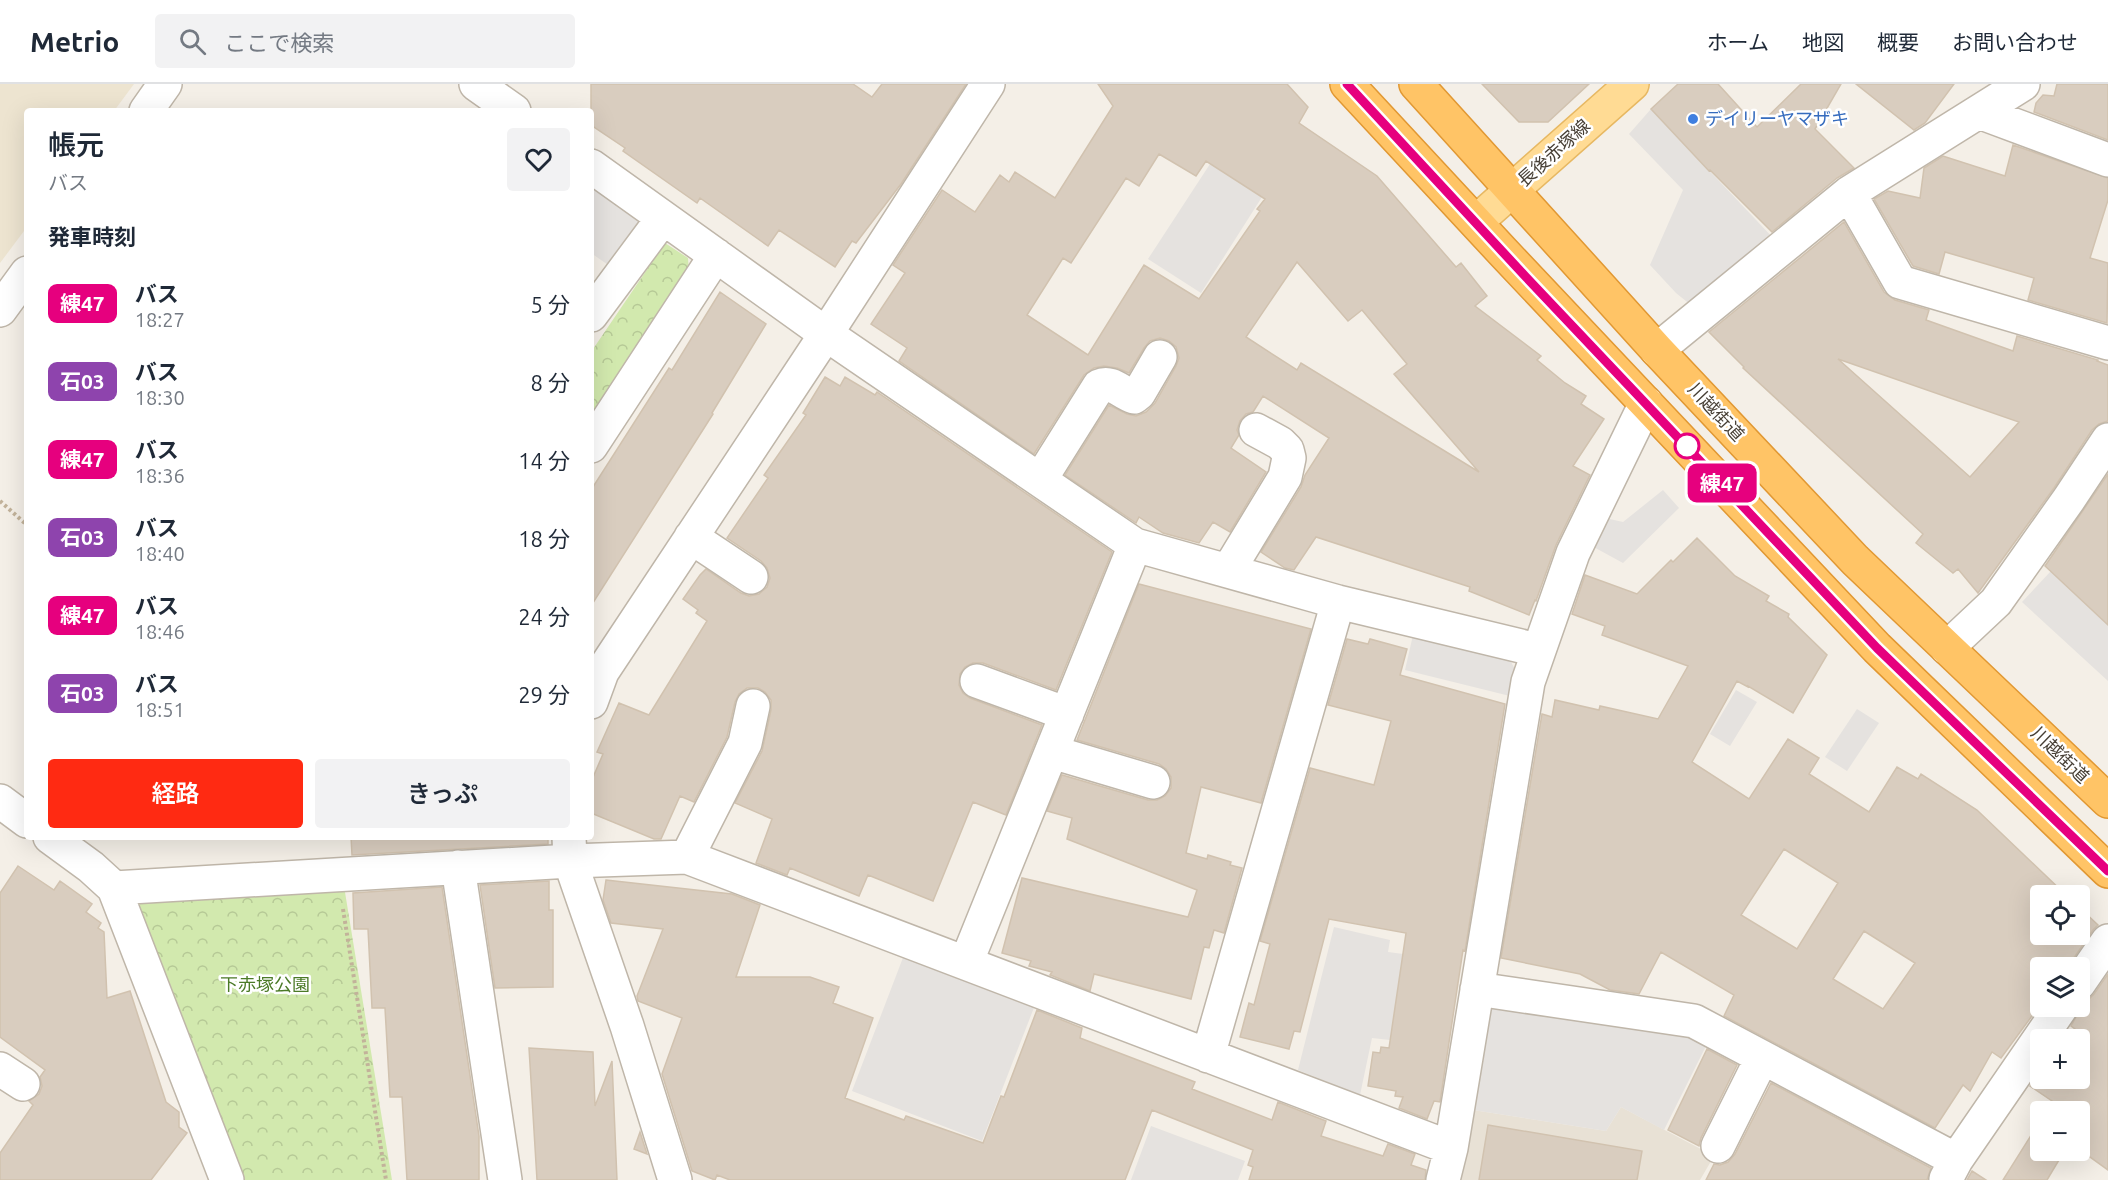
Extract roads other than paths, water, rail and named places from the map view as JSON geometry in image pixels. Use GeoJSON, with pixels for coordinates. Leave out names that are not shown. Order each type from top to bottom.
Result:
{"type":"FeatureCollection","features":[{"type":"Feature","properties":{"kind":"highway"},"geometry":{"type":"LineString","coordinates":[[1347,84],[1877,648],[2108,871]]}},
{"type":"Feature","properties":{"kind":"highway","name":"川越街道"},"geometry":{"type":"LineString","coordinates":[[1416,84],[1657,350],[1855,560],[2108,801]]}},
{"type":"Feature","properties":{"kind":"main road","name":"長後赤塚線"},"geometry":{"type":"LineString","coordinates":[[1476,222],[1632,84]]}},
{"type":"Feature","properties":{"kind":"street"},"geometry":{"type":"LineString","coordinates":[[148,108],[165,84]]}},
{"type":"Feature","properties":{"kind":"street"},"geometry":{"type":"LineString","coordinates":[[476,84],[507,108]]}},
{"type":"Feature","properties":{"kind":"street"},"geometry":{"type":"LineString","coordinates":[[594,684],[597,667],[691,537],[988,84]]}},
{"type":"Feature","properties":{"kind":"street"},"geometry":{"type":"LineString","coordinates":[[1657,350],[1850,193],[2023,84]]}},
{"type":"Feature","properties":{"kind":"street"},"geometry":{"type":"LineString","coordinates":[[1979,112],[2108,160]]}},
{"type":"Feature","properties":{"kind":"street"},"geometry":{"type":"LineString","coordinates":[[594,168],[826,334],[1135,545],[1338,602],[1537,650]]}},
{"type":"Feature","properties":{"kind":"street"},"geometry":{"type":"LineString","coordinates":[[1850,193],[1900,282],[2108,343]]}},
{"type":"Feature","properties":{"kind":"street"},"geometry":{"type":"LineString","coordinates":[[594,311],[663,218]]}},
{"type":"Feature","properties":{"kind":"street"},"geometry":{"type":"LineString","coordinates":[[594,441],[716,255]]}},
{"type":"Feature","properties":{"kind":"street"},"geometry":{"type":"LineString","coordinates":[[0,310],[24,277]]}},
{"type":"Feature","properties":{"kind":"street"},"geometry":{"type":"LineString","coordinates":[[1040,480],[1099,386],[1105,383],[1134,397],[1139,393],[1160,357]]}},
{"type":"Feature","properties":{"kind":"street"},"geometry":{"type":"LineString","coordinates":[[1443,1180],[1451,1148],[1528,682],[1537,650],[1573,553],[1646,403]]}},
{"type":"Feature","properties":{"kind":"street"},"geometry":{"type":"LineString","coordinates":[[1228,571],[1285,477],[1288,467],[1287,450],[1280,443],[1256,430]]}},
{"type":"Feature","properties":{"kind":"street"},"geometry":{"type":"LineString","coordinates":[[1947,648],[1996,602],[2108,440]]}},
{"type":"Feature","properties":{"kind":"street"},"geometry":{"type":"LineString","coordinates":[[691,537],[751,577]]}},
{"type":"Feature","properties":{"kind":"street"},"geometry":{"type":"LineString","coordinates":[[966,963],[1135,545]]}},
{"type":"Feature","properties":{"kind":"street"},"geometry":{"type":"LineString","coordinates":[[1208,1056],[1338,602]]}},
{"type":"Feature","properties":{"kind":"street"},"geometry":{"type":"LineString","coordinates":[[977,681],[1067,714]]}},
{"type":"Feature","properties":{"kind":"street"},"geometry":{"type":"LineString","coordinates":[[687,857],[745,743],[753,706]]}},
{"type":"Feature","properties":{"kind":"street"},"geometry":{"type":"LineString","coordinates":[[1052,752],[1153,782]]}},
{"type":"Feature","properties":{"kind":"street"},"geometry":{"type":"LineString","coordinates":[[54,840],[91,867],[114,888],[227,1180]]}},
{"type":"Feature","properties":{"kind":"street"},"geometry":{"type":"LineString","coordinates":[[114,888],[458,867],[570,849],[687,857],[1451,1148]]}},
{"type":"Feature","properties":{"kind":"street"},"geometry":{"type":"LineString","coordinates":[[570,849],[675,1180]]}},
{"type":"Feature","properties":{"kind":"street"},"geometry":{"type":"LineString","coordinates":[[458,867],[505,1180]]}},
{"type":"Feature","properties":{"kind":"street"},"geometry":{"type":"LineString","coordinates":[[2090,967],[2108,941]]}},
{"type":"Feature","properties":{"kind":"street"},"geometry":{"type":"LineString","coordinates":[[1477,989],[1694,1021],[1762,1058],[1951,1170],[2055,1017]]}},
{"type":"Feature","properties":{"kind":"street"},"geometry":{"type":"LineString","coordinates":[[1718,1146],[1762,1058]]}},
{"type":"Feature","properties":{"kind":"place","name":"デイリーヤマザキ"},"geometry":{"type":"Point","coordinates":[1693,119]}},
{"type":"Feature","properties":{"kind":"park label","name":"下赤塚公園"},"geometry":{"type":"Point","coordinates":[265,985]}}]}
